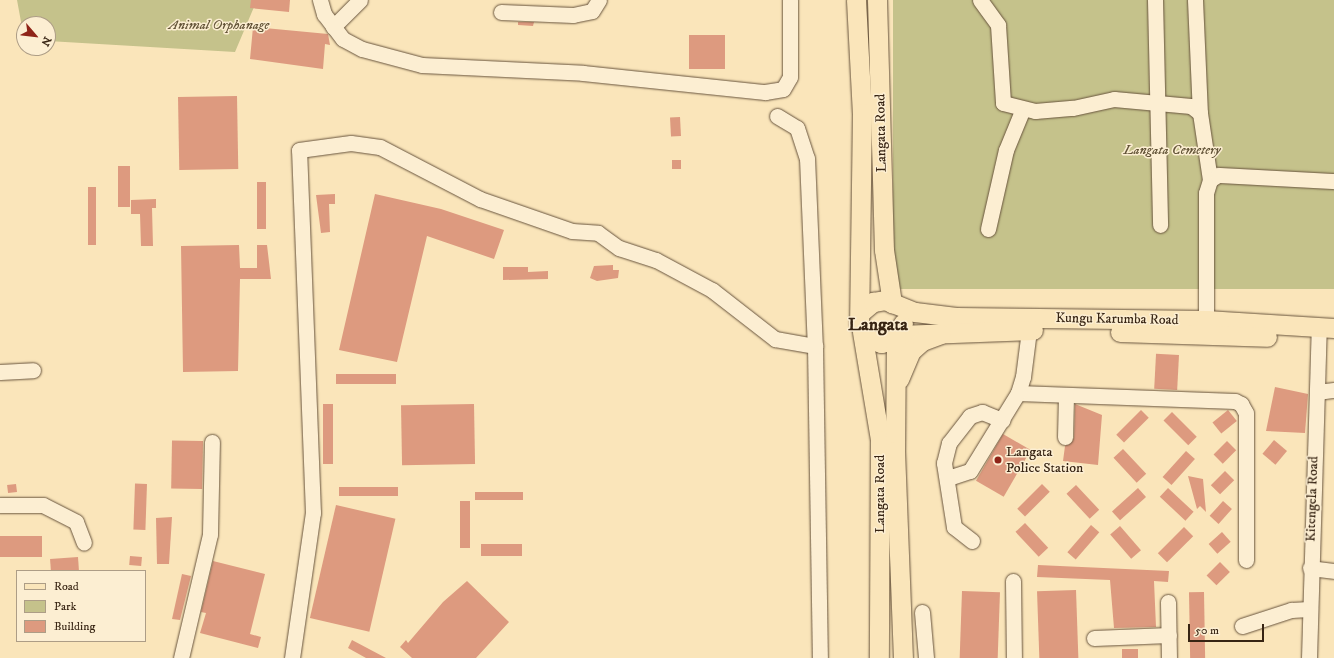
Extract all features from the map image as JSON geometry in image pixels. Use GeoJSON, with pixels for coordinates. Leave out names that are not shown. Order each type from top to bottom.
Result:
{"type":"FeatureCollection","features":[{"type":"Feature","properties":{"kind":"main road","name":"Langata Road"},"geometry":{"type":"LineString","coordinates":[[856,0],[862,114],[860,229],[861,312]]}},
{"type":"Feature","properties":{"kind":"main road","name":"Langata Road"},"geometry":{"type":"LineString","coordinates":[[877,0],[885,266],[895,305]]}},
{"type":"Feature","properties":{"kind":"main road"},"geometry":{"type":"LineString","coordinates":[[897,337],[903,321],[895,305],[873,302],[861,312],[862,332],[873,342],[897,337],[938,332],[1029,330],[1326,334]]}},
{"type":"Feature","properties":{"kind":"main road","name":"Kungu Karumba Road"},"geometry":{"type":"LineString","coordinates":[[895,305],[915,312],[956,317],[1206,320],[1326,334]]}},
{"type":"Feature","properties":{"kind":"main road","name":"Langata Road"},"geometry":{"type":"LineString","coordinates":[[862,332],[880,440],[879,658]]}},
{"type":"Feature","properties":{"kind":"main road"},"geometry":{"type":"LineString","coordinates":[[897,386],[911,352],[922,341],[938,332]]}},
{"type":"Feature","properties":{"kind":"main road","name":"Langata Road"},"geometry":{"type":"LineString","coordinates":[[897,337],[895,450],[903,658]]}},
{"type":"Feature","properties":{"kind":"street"},"geometry":{"type":"LineString","coordinates":[[320,0],[333,27],[343,39],[362,49],[422,65],[583,73],[765,92],[783,89],[790,77],[790,0]]}},
{"type":"Feature","properties":{"kind":"street"},"geometry":{"type":"LineString","coordinates":[[333,27],[360,0]]}},
{"type":"Feature","properties":{"kind":"street"},"geometry":{"type":"LineString","coordinates":[[501,12],[573,15],[592,11],[599,0]]}},
{"type":"Feature","properties":{"kind":"street"},"geometry":{"type":"LineString","coordinates":[[980,0],[998,25],[1003,103],[1022,111],[1073,108],[1114,99],[1158,101],[1192,106],[1200,113]]}},
{"type":"Feature","properties":{"kind":"street"},"geometry":{"type":"LineString","coordinates":[[1154,0],[1158,101],[1160,225]]}},
{"type":"Feature","properties":{"kind":"street"},"geometry":{"type":"LineString","coordinates":[[1195,0],[1200,113],[1210,180],[1206,193],[1206,320]]}},
{"type":"Feature","properties":{"kind":"street"},"geometry":{"type":"LineString","coordinates":[[988,228],[1006,150],[1022,111]]}},
{"type":"Feature","properties":{"kind":"street"},"geometry":{"type":"LineString","coordinates":[[777,116],[797,128],[807,158],[815,346],[820,658]]}},
{"type":"Feature","properties":{"kind":"street"},"geometry":{"type":"LineString","coordinates":[[292,658],[313,513],[299,150],[351,144],[380,147],[480,199],[572,231],[598,232],[619,248],[656,260],[712,290],[775,340],[815,346]]}},
{"type":"Feature","properties":{"kind":"street"},"geometry":{"type":"LineString","coordinates":[[1210,180],[1218,175],[1334,181]]}},
{"type":"Feature","properties":{"kind":"street"},"geometry":{"type":"LineString","coordinates":[[948,478],[970,471],[1018,393],[1023,377],[1029,330]]}},
{"type":"Feature","properties":{"kind":"street","name":"Kitengela Road"},"geometry":{"type":"LineString","coordinates":[[1309,658],[1310,568],[1317,392],[1326,334]]}},
{"type":"Feature","properties":{"kind":"street"},"geometry":{"type":"LineString","coordinates":[[0,372],[33,370]]}},
{"type":"Feature","properties":{"kind":"street"},"geometry":{"type":"LineString","coordinates":[[1317,392],[1334,390]]}},
{"type":"Feature","properties":{"kind":"street"},"geometry":{"type":"LineString","coordinates":[[1018,393],[1235,401],[1241,404],[1246,413],[1246,560]]}},
{"type":"Feature","properties":{"kind":"street"},"geometry":{"type":"LineString","coordinates":[[1065,437],[1066,395]]}},
{"type":"Feature","properties":{"kind":"street"},"geometry":{"type":"LineString","coordinates":[[972,541],[954,527],[948,478],[944,463],[950,443],[961,424],[982,412],[1002,420]]}},
{"type":"Feature","properties":{"kind":"street"},"geometry":{"type":"LineString","coordinates":[[181,658],[210,534],[212,442]]}},
{"type":"Feature","properties":{"kind":"street"},"geometry":{"type":"LineString","coordinates":[[0,505],[43,505],[76,522],[84,543]]}},
{"type":"Feature","properties":{"kind":"street"},"geometry":{"type":"LineString","coordinates":[[1310,568],[1334,571]]}},
{"type":"Feature","properties":{"kind":"street"},"geometry":{"type":"LineString","coordinates":[[1013,581],[1014,658]]}},
{"type":"Feature","properties":{"kind":"street"},"geometry":{"type":"LineString","coordinates":[[1168,602],[1169,658]]}},
{"type":"Feature","properties":{"kind":"street"},"geometry":{"type":"LineString","coordinates":[[1242,626],[1291,610],[1309,609]]}},
{"type":"Feature","properties":{"kind":"street"},"geometry":{"type":"LineString","coordinates":[[922,612],[926,658]]}},
{"type":"Feature","properties":{"kind":"street"},"geometry":{"type":"LineString","coordinates":[[1094,638],[1169,635]]}},
{"type":"Feature","properties":{"kind":"green space","name":"Animal Orphanage"},"geometry":{"type":"Polygon","coordinates":[[[17,0],[257,0],[235,52],[56,41],[56,16],[20,16],[17,0]]]}},
{"type":"Feature","properties":{"kind":"green space","name":"Langata Cemetery"},"geometry":{"type":"Polygon","coordinates":[[[893,0],[1334,0],[1334,289],[893,289],[893,0]]]}},
{"type":"Feature","properties":{"kind":"building"},"geometry":{"type":"Polygon","coordinates":[[[251,0],[290,0],[289,12],[250,8],[251,0]]]}},
{"type":"Feature","properties":{"kind":"building"},"geometry":{"type":"Polygon","coordinates":[[[518,22],[534,22],[533,26],[518,25],[518,22]]]}},
{"type":"Feature","properties":{"kind":"building"},"geometry":{"type":"Polygon","coordinates":[[[253,27],[328,34],[330,45],[325,44],[323,69],[250,59],[253,27]]]}},
{"type":"Feature","properties":{"kind":"building"},"geometry":{"type":"Polygon","coordinates":[[[689,35],[725,35],[725,69],[689,69],[689,35]]]}},
{"type":"Feature","properties":{"kind":"building"},"geometry":{"type":"Polygon","coordinates":[[[237,96],[238,169],[179,170],[178,97],[237,96]]]}},
{"type":"Feature","properties":{"kind":"building"},"geometry":{"type":"Polygon","coordinates":[[[680,117],[681,136],[671,136],[670,118],[680,117]]]}},
{"type":"Feature","properties":{"kind":"building"},"geometry":{"type":"Polygon","coordinates":[[[672,160],[681,160],[681,169],[672,169],[672,160]]]}},
{"type":"Feature","properties":{"kind":"building"},"geometry":{"type":"Polygon","coordinates":[[[118,166],[130,166],[130,207],[118,207],[118,166]]]}},
{"type":"Feature","properties":{"kind":"building"},"geometry":{"type":"Polygon","coordinates":[[[257,182],[266,182],[266,229],[257,229],[257,182]]]}},
{"type":"Feature","properties":{"kind":"building"},"geometry":{"type":"Polygon","coordinates":[[[88,187],[96,187],[96,245],[88,245],[88,187]]]}},
{"type":"Feature","properties":{"kind":"building"},"geometry":{"type":"Polygon","coordinates":[[[335,194],[335,204],[329,204],[330,232],[321,233],[316,195],[335,194]]]}},
{"type":"Feature","properties":{"kind":"building"},"geometry":{"type":"Polygon","coordinates":[[[375,194],[441,209],[504,230],[494,259],[427,236],[397,362],[339,350],[375,194]]]}},
{"type":"Feature","properties":{"kind":"building"},"geometry":{"type":"Polygon","coordinates":[[[156,199],[156,208],[152,208],[153,246],[141,246],[140,214],[131,214],[131,200],[156,199]]]}},
{"type":"Feature","properties":{"kind":"building"},"geometry":{"type":"Polygon","coordinates":[[[239,245],[240,268],[257,268],[257,245],[267,245],[271,279],[240,279],[238,371],[183,372],[181,246],[239,245]]]}},
{"type":"Feature","properties":{"kind":"building"},"geometry":{"type":"Polygon","coordinates":[[[613,265],[613,270],[619,270],[618,278],[597,281],[590,278],[594,266],[613,265]]]}},
{"type":"Feature","properties":{"kind":"building"},"geometry":{"type":"Polygon","coordinates":[[[503,267],[528,267],[528,272],[548,271],[548,279],[503,280],[503,267]]]}},
{"type":"Feature","properties":{"kind":"building"},"geometry":{"type":"Polygon","coordinates":[[[1156,354],[1179,355],[1177,390],[1154,389],[1156,354]]]}},
{"type":"Feature","properties":{"kind":"building"},"geometry":{"type":"Polygon","coordinates":[[[336,374],[396,374],[396,384],[336,384],[336,374]]]}},
{"type":"Feature","properties":{"kind":"building"},"geometry":{"type":"Polygon","coordinates":[[[1275,387],[1308,394],[1305,433],[1266,431],[1275,387]]]}},
{"type":"Feature","properties":{"kind":"building"},"geometry":{"type":"Polygon","coordinates":[[[323,404],[333,404],[333,464],[323,464],[323,404]]]}},
{"type":"Feature","properties":{"kind":"building"},"geometry":{"type":"Polygon","coordinates":[[[474,404],[475,464],[402,465],[401,405],[474,404]]]}},
{"type":"Feature","properties":{"kind":"building"},"geometry":{"type":"Polygon","coordinates":[[[1075,404],[1102,415],[1098,465],[1063,461],[1065,446],[1074,438],[1075,404]]]}},
{"type":"Feature","properties":{"kind":"building"},"geometry":{"type":"Polygon","coordinates":[[[1141,410],[1149,418],[1124,443],[1116,435],[1141,410]]]}},
{"type":"Feature","properties":{"kind":"building"},"geometry":{"type":"Polygon","coordinates":[[[1228,410],[1237,421],[1221,433],[1212,423],[1228,410]]]}},
{"type":"Feature","properties":{"kind":"building"},"geometry":{"type":"Polygon","coordinates":[[[1172,412],[1197,437],[1188,445],[1164,420],[1172,412]]]}},
{"type":"Feature","properties":{"kind":"building"},"geometry":{"type":"Polygon","coordinates":[[[1003,434],[1031,450],[1004,497],[976,481],[1003,434]]]}},
{"type":"Feature","properties":{"kind":"building"},"geometry":{"type":"Polygon","coordinates":[[[172,440],[203,441],[202,489],[171,488],[172,440]]]}},
{"type":"Feature","properties":{"kind":"building"},"geometry":{"type":"Polygon","coordinates":[[[1274,440],[1287,451],[1275,465],[1262,454],[1274,440]]]}},
{"type":"Feature","properties":{"kind":"building"},"geometry":{"type":"Polygon","coordinates":[[[1227,441],[1236,450],[1223,464],[1214,454],[1227,441]]]}},
{"type":"Feature","properties":{"kind":"building"},"geometry":{"type":"Polygon","coordinates":[[[1123,449],[1146,474],[1137,483],[1113,458],[1123,449]]]}},
{"type":"Feature","properties":{"kind":"building"},"geometry":{"type":"Polygon","coordinates":[[[1186,451],[1195,459],[1171,485],[1163,477],[1186,451]]]}},
{"type":"Feature","properties":{"kind":"building"},"geometry":{"type":"Polygon","coordinates":[[[1225,471],[1234,480],[1220,494],[1211,485],[1225,471]]]}},
{"type":"Feature","properties":{"kind":"building"},"geometry":{"type":"Polygon","coordinates":[[[1188,476],[1203,479],[1206,512],[1200,506],[1197,509],[1188,476]]]}},
{"type":"Feature","properties":{"kind":"building"},"geometry":{"type":"Polygon","coordinates":[[[16,484],[17,492],[8,493],[7,485],[16,484]]]}},
{"type":"Feature","properties":{"kind":"building"},"geometry":{"type":"Polygon","coordinates":[[[135,484],[147,484],[145,530],[133,530],[135,484]]]}},
{"type":"Feature","properties":{"kind":"building"},"geometry":{"type":"Polygon","coordinates":[[[1042,484],[1050,492],[1025,517],[1017,509],[1042,484]]]}},
{"type":"Feature","properties":{"kind":"building"},"geometry":{"type":"Polygon","coordinates":[[[1076,485],[1099,510],[1090,519],[1066,494],[1076,485]]]}},
{"type":"Feature","properties":{"kind":"building"},"geometry":{"type":"Polygon","coordinates":[[[339,487],[398,487],[398,496],[339,496],[339,487]]]}},
{"type":"Feature","properties":{"kind":"building"},"geometry":{"type":"Polygon","coordinates":[[[1138,488],[1146,497],[1120,520],[1112,511],[1138,488]]]}},
{"type":"Feature","properties":{"kind":"building"},"geometry":{"type":"Polygon","coordinates":[[[1168,488],[1194,512],[1185,521],[1160,497],[1168,488]]]}},
{"type":"Feature","properties":{"kind":"building"},"geometry":{"type":"Polygon","coordinates":[[[475,492],[523,492],[523,500],[475,500],[475,492]]]}},
{"type":"Feature","properties":{"kind":"building"},"geometry":{"type":"Polygon","coordinates":[[[460,501],[470,501],[470,548],[460,548],[460,501]]]}},
{"type":"Feature","properties":{"kind":"building"},"geometry":{"type":"Polygon","coordinates":[[[1223,501],[1232,509],[1219,524],[1210,516],[1223,501]]]}},
{"type":"Feature","properties":{"kind":"building"},"geometry":{"type":"Polygon","coordinates":[[[336,505],[395,519],[369,632],[310,618],[336,505]]]}},
{"type":"Feature","properties":{"kind":"building"},"geometry":{"type":"Polygon","coordinates":[[[172,517],[169,564],[157,564],[156,518],[172,517]]]}},
{"type":"Feature","properties":{"kind":"building"},"geometry":{"type":"Polygon","coordinates":[[[1025,523],[1048,548],[1039,557],[1015,532],[1025,523]]]}},
{"type":"Feature","properties":{"kind":"building"},"geometry":{"type":"Polygon","coordinates":[[[1091,525],[1099,532],[1076,559],[1067,552],[1091,525]]]}},
{"type":"Feature","properties":{"kind":"building"},"geometry":{"type":"Polygon","coordinates":[[[1120,526],[1141,550],[1131,559],[1110,535],[1120,526]]]}},
{"type":"Feature","properties":{"kind":"building"},"geometry":{"type":"Polygon","coordinates":[[[1184,527],[1193,536],[1167,562],[1158,553],[1184,527]]]}},
{"type":"Feature","properties":{"kind":"building"},"geometry":{"type":"Polygon","coordinates":[[[1222,532],[1231,542],[1217,554],[1209,544],[1222,532]]]}},
{"type":"Feature","properties":{"kind":"building"},"geometry":{"type":"Polygon","coordinates":[[[0,536],[42,536],[42,557],[0,557],[0,536]]]}},
{"type":"Feature","properties":{"kind":"building"},"geometry":{"type":"Polygon","coordinates":[[[481,544],[522,544],[522,556],[481,556],[481,544]]]}},
{"type":"Feature","properties":{"kind":"building"},"geometry":{"type":"Polygon","coordinates":[[[130,556],[142,557],[141,566],[129,565],[130,556]]]}},
{"type":"Feature","properties":{"kind":"building"},"geometry":{"type":"Polygon","coordinates":[[[78,557],[79,570],[51,570],[50,559],[78,557]]]}},
{"type":"Feature","properties":{"kind":"building"},"geometry":{"type":"Polygon","coordinates":[[[213,561],[265,574],[250,634],[261,637],[258,648],[200,633],[206,613],[201,612],[213,561]]]}},
{"type":"Feature","properties":{"kind":"building"},"geometry":{"type":"Polygon","coordinates":[[[1220,562],[1230,572],[1216,585],[1207,575],[1220,562]]]}},
{"type":"Feature","properties":{"kind":"building"},"geometry":{"type":"Polygon","coordinates":[[[1038,565],[1169,571],[1168,582],[1154,581],[1156,627],[1114,628],[1110,580],[1037,577],[1038,565]]]}},
{"type":"Feature","properties":{"kind":"building"},"geometry":{"type":"Polygon","coordinates":[[[182,574],[191,576],[180,620],[172,619],[182,574]]]}},
{"type":"Feature","properties":{"kind":"building"},"geometry":{"type":"Polygon","coordinates":[[[467,581],[509,622],[476,658],[412,658],[400,647],[406,640],[408,643],[443,602],[467,581]]]}},
{"type":"Feature","properties":{"kind":"building"},"geometry":{"type":"Polygon","coordinates":[[[1076,590],[1078,658],[1039,658],[1037,591],[1076,590]]]}},
{"type":"Feature","properties":{"kind":"building"},"geometry":{"type":"Polygon","coordinates":[[[962,591],[1000,592],[998,658],[960,658],[962,591]]]}},
{"type":"Feature","properties":{"kind":"building"},"geometry":{"type":"Polygon","coordinates":[[[1189,592],[1204,592],[1205,658],[1190,658],[1189,592]]]}},
{"type":"Feature","properties":{"kind":"building"},"geometry":{"type":"Polygon","coordinates":[[[352,640],[386,658],[366,658],[348,648],[352,640]]]}},
{"type":"Feature","properties":{"kind":"building"},"geometry":{"type":"Polygon","coordinates":[[[1122,649],[1138,649],[1138,658],[1122,658],[1122,649]]]}},
{"type":"Feature","properties":{"kind":"place","name":"Langata Police Station"},"geometry":{"type":"Point","coordinates":[998,460]}},
{"type":"Feature","properties":{"kind":"district","name":"Langata"},"geometry":{"type":"Point","coordinates":[878,325]}}]}
